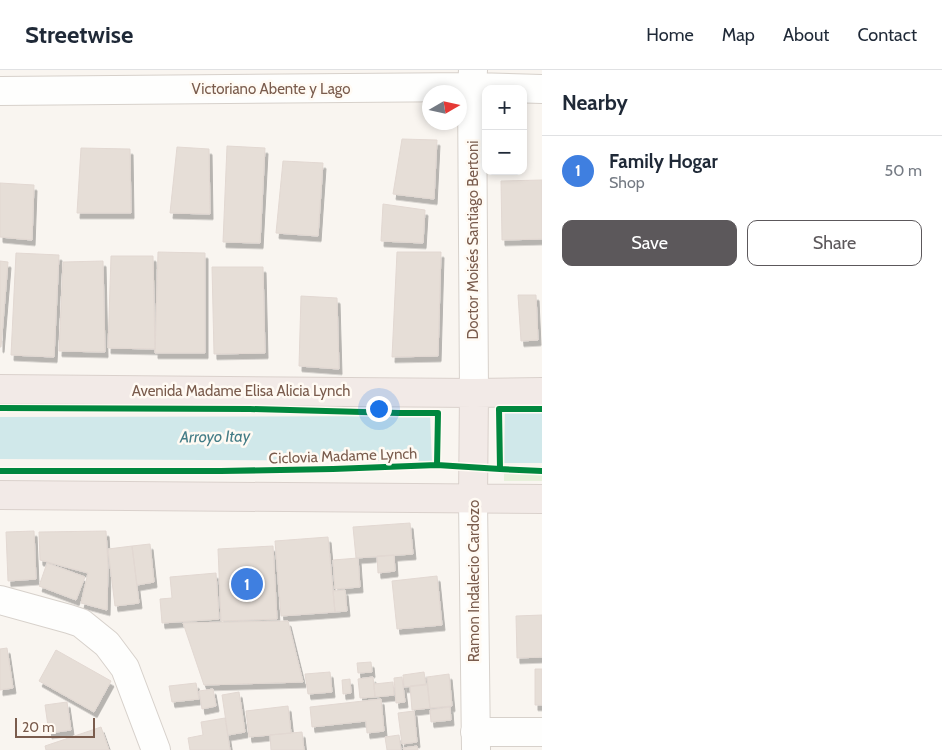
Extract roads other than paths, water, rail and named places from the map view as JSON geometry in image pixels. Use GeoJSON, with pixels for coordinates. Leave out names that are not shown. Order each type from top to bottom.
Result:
{"type":"FeatureCollection","features":[{"type":"Feature","properties":{"kind":"highway","name":"Avenida Madame Elisa Alicia Lynch"},"geometry":{"type":"LineString","coordinates":[[0,389],[474,402],[542,392]]}},
{"type":"Feature","properties":{"kind":"highway","name":"Ramon Indalecio Cardozo"},"geometry":{"type":"LineString","coordinates":[[474,402],[474,499]]}},
{"type":"Feature","properties":{"kind":"highway"},"geometry":{"type":"LineString","coordinates":[[0,496],[542,499]]}},
{"type":"Feature","properties":{"kind":"street","name":"Victoriano Abente y Lago"},"geometry":{"type":"LineString","coordinates":[[0,91],[473,79],[542,89]]}},
{"type":"Feature","properties":{"kind":"street","name":"Doctor Moisés Santiago Bertoni"},"geometry":{"type":"LineString","coordinates":[[473,79],[474,402]]}},
{"type":"Feature","properties":{"kind":"street","name":"Ramon Indalecio Cardozo"},"geometry":{"type":"LineString","coordinates":[[474,499],[476,741]]}},
{"type":"Feature","properties":{"kind":"street"},"geometry":{"type":"LineString","coordinates":[[0,600],[81,623],[107,644],[126,668],[156,750]]}},
{"type":"Feature","properties":{"kind":"street"},"geometry":{"type":"LineString","coordinates":[[476,741],[542,732]]}},
{"type":"Feature","properties":{"kind":"water"},"geometry":{"type":"Polygon","coordinates":[[[505,413],[542,413],[542,463],[504,463],[505,413]]]}},
{"type":"Feature","properties":{"kind":"water","name":"Arroyo Itay"},"geometry":{"type":"Polygon","coordinates":[[[436,416],[436,461],[0,459],[0,417],[436,416]]]}},
{"type":"Feature","properties":{"kind":"place","name":"Family Hogar"},"geometry":{"type":"Point","coordinates":[247,584]}}]}
